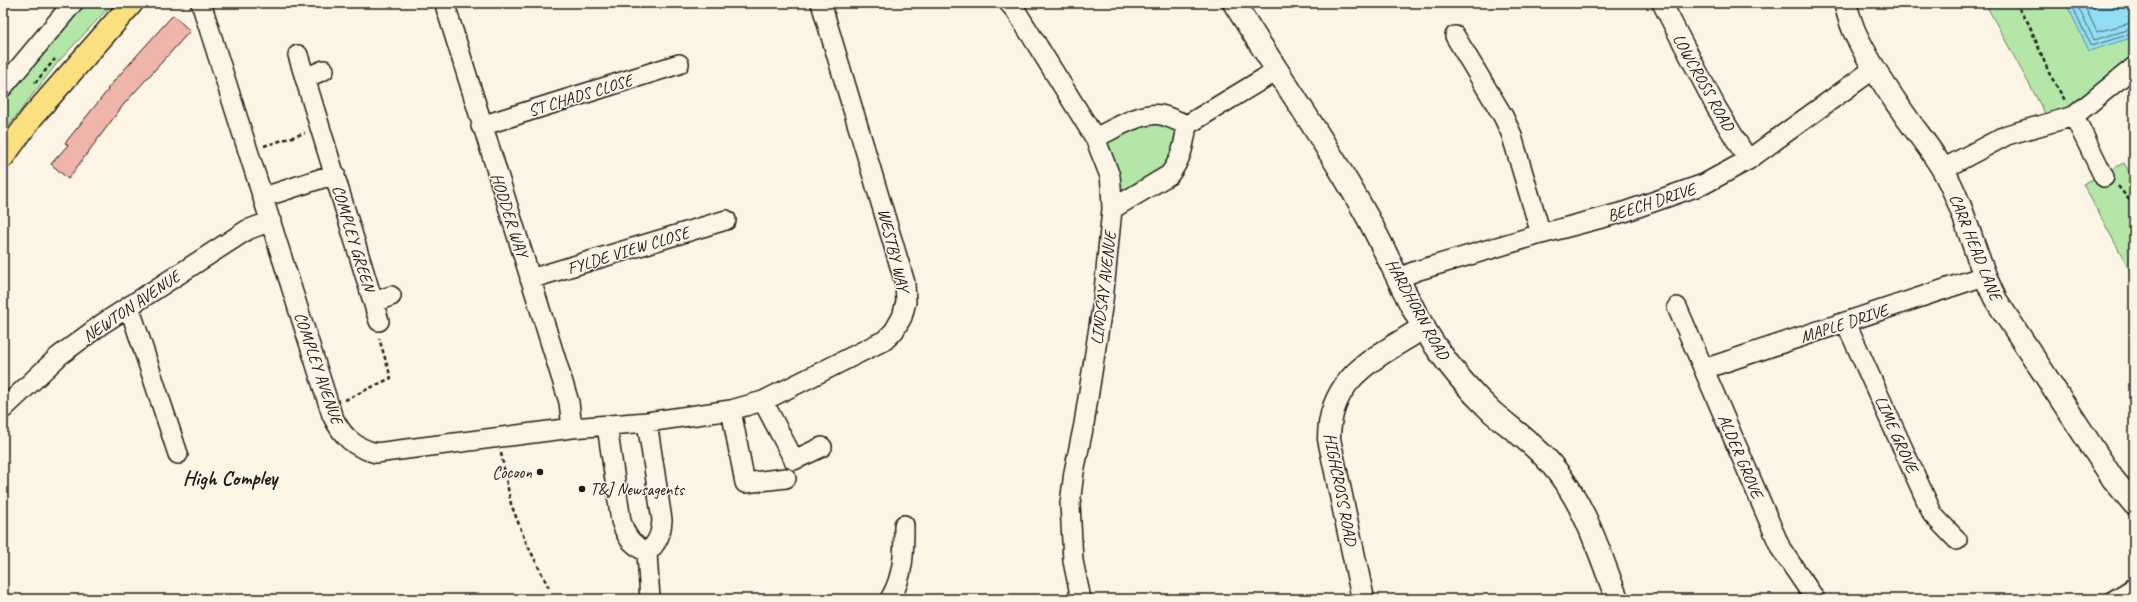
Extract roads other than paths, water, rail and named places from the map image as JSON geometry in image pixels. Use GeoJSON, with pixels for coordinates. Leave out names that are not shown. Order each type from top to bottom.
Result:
{"type":"FeatureCollection","features":[{"type":"Feature","properties":{"kind":"main road"},"geometry":{"type":"LineString","coordinates":[[3,157],[32,117],[132,3]]}},
{"type":"Feature","properties":{"kind":"street"},"geometry":{"type":"LineString","coordinates":[[3,87],[73,3]]}},
{"type":"Feature","properties":{"kind":"street","name":"COMPLEY AVENUE"},"geometry":{"type":"LineString","coordinates":[[201,3],[330,407],[344,437],[359,448],[376,453],[498,439],[572,428],[647,422]]}},
{"type":"Feature","properties":{"kind":"street","name":"HODDER WAY"},"geometry":{"type":"LineString","coordinates":[[446,3],[446,8],[481,126],[569,402],[572,428]]}},
{"type":"Feature","properties":{"kind":"street","name":"WESTBY WAY"},"geometry":{"type":"LineString","coordinates":[[647,422],[731,410],[762,401],[885,340],[894,331],[902,317],[906,302],[905,283],[821,3]]}},
{"type":"Feature","properties":{"kind":"street","name":"LINDSAY AVENUE"},"geometry":{"type":"LineString","coordinates":[[1009,3],[1016,11],[1095,138],[1110,176],[1112,209],[1102,309],[1084,424],[1074,472],[1070,504],[1073,561],[1082,599]]}},
{"type":"Feature","properties":{"kind":"street","name":"HARDHORN ROAD"},"geometry":{"type":"LineString","coordinates":[[1234,3],[1340,169],[1424,327],[1457,377],[1492,412],[1550,462],[1570,488],[1588,522],[1617,599]]}},
{"type":"Feature","properties":{"kind":"street","name":"LOWCROSS ROAD"},"geometry":{"type":"LineString","coordinates":[[1662,3],[1716,107],[1748,160]]}},
{"type":"Feature","properties":{"kind":"street","name":"CARR HEAD LANE"},"geometry":{"type":"LineString","coordinates":[[1845,3],[1855,34],[1875,68],[1901,109],[1920,134],[1943,169],[1955,196],[1984,276],[1996,300],[2113,479],[2134,504]]}},
{"type":"Feature","properties":{"kind":"street"},"geometry":{"type":"LineString","coordinates":[[1455,36],[1511,133],[1541,234]]}},
{"type":"Feature","properties":{"kind":"street","name":"COMPLEY GREEN"},"geometry":{"type":"LineString","coordinates":[[298,55],[335,174],[382,299],[379,320]]}},
{"type":"Feature","properties":{"kind":"street","name":"ST CHADS CLOSE"},"geometry":{"type":"LineString","coordinates":[[481,126],[679,64]]}},
{"type":"Feature","properties":{"kind":"street"},"geometry":{"type":"LineString","coordinates":[[1943,169],[2007,135],[2074,116],[2134,67]]}},
{"type":"Feature","properties":{"kind":"street","name":"BEECH DRIVE"},"geometry":{"type":"LineString","coordinates":[[1399,278],[1416,271],[1541,234],[1624,212],[1679,194],[1719,177],[1748,160],[1875,68]]}},
{"type":"Feature","properties":{"kind":"street"},"geometry":{"type":"LineString","coordinates":[[305,78],[324,70]]}},
{"type":"Feature","properties":{"kind":"street"},"geometry":{"type":"LineString","coordinates":[[1187,125],[1276,71]]}},
{"type":"Feature","properties":{"kind":"street"},"geometry":{"type":"LineString","coordinates":[[1095,138],[1140,117],[1151,114],[1161,115],[1187,125]]}},
{"type":"Feature","properties":{"kind":"street"},"geometry":{"type":"LineString","coordinates":[[2074,116],[2104,177]]}},
{"type":"Feature","properties":{"kind":"street"},"geometry":{"type":"LineString","coordinates":[[1112,209],[1169,175],[1183,151],[1187,125]]}},
{"type":"Feature","properties":{"kind":"street","name":"COMPLEY GREEN"},"geometry":{"type":"LineString","coordinates":[[264,197],[335,174]]}},
{"type":"Feature","properties":{"kind":"street","name":"FYLDE VIEW CLOSE"},"geometry":{"type":"LineString","coordinates":[[530,280],[726,220]]}},
{"type":"Feature","properties":{"kind":"street","name":"NEWTON AVENUE"},"geometry":{"type":"LineString","coordinates":[[3,409],[59,356],[129,306],[247,230],[271,221]]}},
{"type":"Feature","properties":{"kind":"street","name":"MAPLE DRIVE"},"geometry":{"type":"LineString","coordinates":[[1704,369],[1984,276]]}},
{"type":"Feature","properties":{"kind":"street"},"geometry":{"type":"LineString","coordinates":[[129,306],[178,454]]}},
{"type":"Feature","properties":{"kind":"street","name":"ALDER GROVE"},"geometry":{"type":"LineString","coordinates":[[1677,307],[1781,549],[1815,599]]}},
{"type":"Feature","properties":{"kind":"street","name":"LIME GROVE"},"geometry":{"type":"LineString","coordinates":[[1846,323],[1933,515],[1957,540]]}},
{"type":"Feature","properties":{"kind":"street","name":"HIGHCROSS ROAD"},"geometry":{"type":"LineString","coordinates":[[1363,599],[1330,446],[1329,423],[1340,392],[1355,373],[1424,327]]}},
{"type":"Feature","properties":{"kind":"street"},"geometry":{"type":"LineString","coordinates":[[762,401],[794,460],[822,447]]}},
{"type":"Feature","properties":{"kind":"street"},"geometry":{"type":"LineString","coordinates":[[731,410],[745,483],[786,478]]}},
{"type":"Feature","properties":{"kind":"street"},"geometry":{"type":"LineString","coordinates":[[647,422],[662,520],[661,534],[657,543],[647,553],[650,599]]}},
{"type":"Feature","properties":{"kind":"street"},"geometry":{"type":"LineString","coordinates":[[607,426],[621,521],[625,534],[633,544],[647,553]]}},
{"type":"Feature","properties":{"kind":"street"},"geometry":{"type":"LineString","coordinates":[[890,599],[897,586],[902,567],[904,525]]}},
{"type":"Feature","properties":{"kind":"street"},"geometry":{"type":"LineString","coordinates":[[2116,599],[2134,588]]}},
{"type":"Feature","properties":{"kind":"water"},"geometry":{"type":"Polygon","coordinates":[[[2066,3],[2134,5],[2134,37],[2089,51],[2066,3]]]}},
{"type":"Feature","properties":{"kind":"place","name":"Cocoon"},"geometry":{"type":"Point","coordinates":[540,472]}},
{"type":"Feature","properties":{"kind":"place","name":"T&J Newsagents"},"geometry":{"type":"Point","coordinates":[582,489]}},
{"type":"Feature","properties":{"kind":"district","name":"High Compley"},"geometry":{"type":"Point","coordinates":[230,478]}}]}
